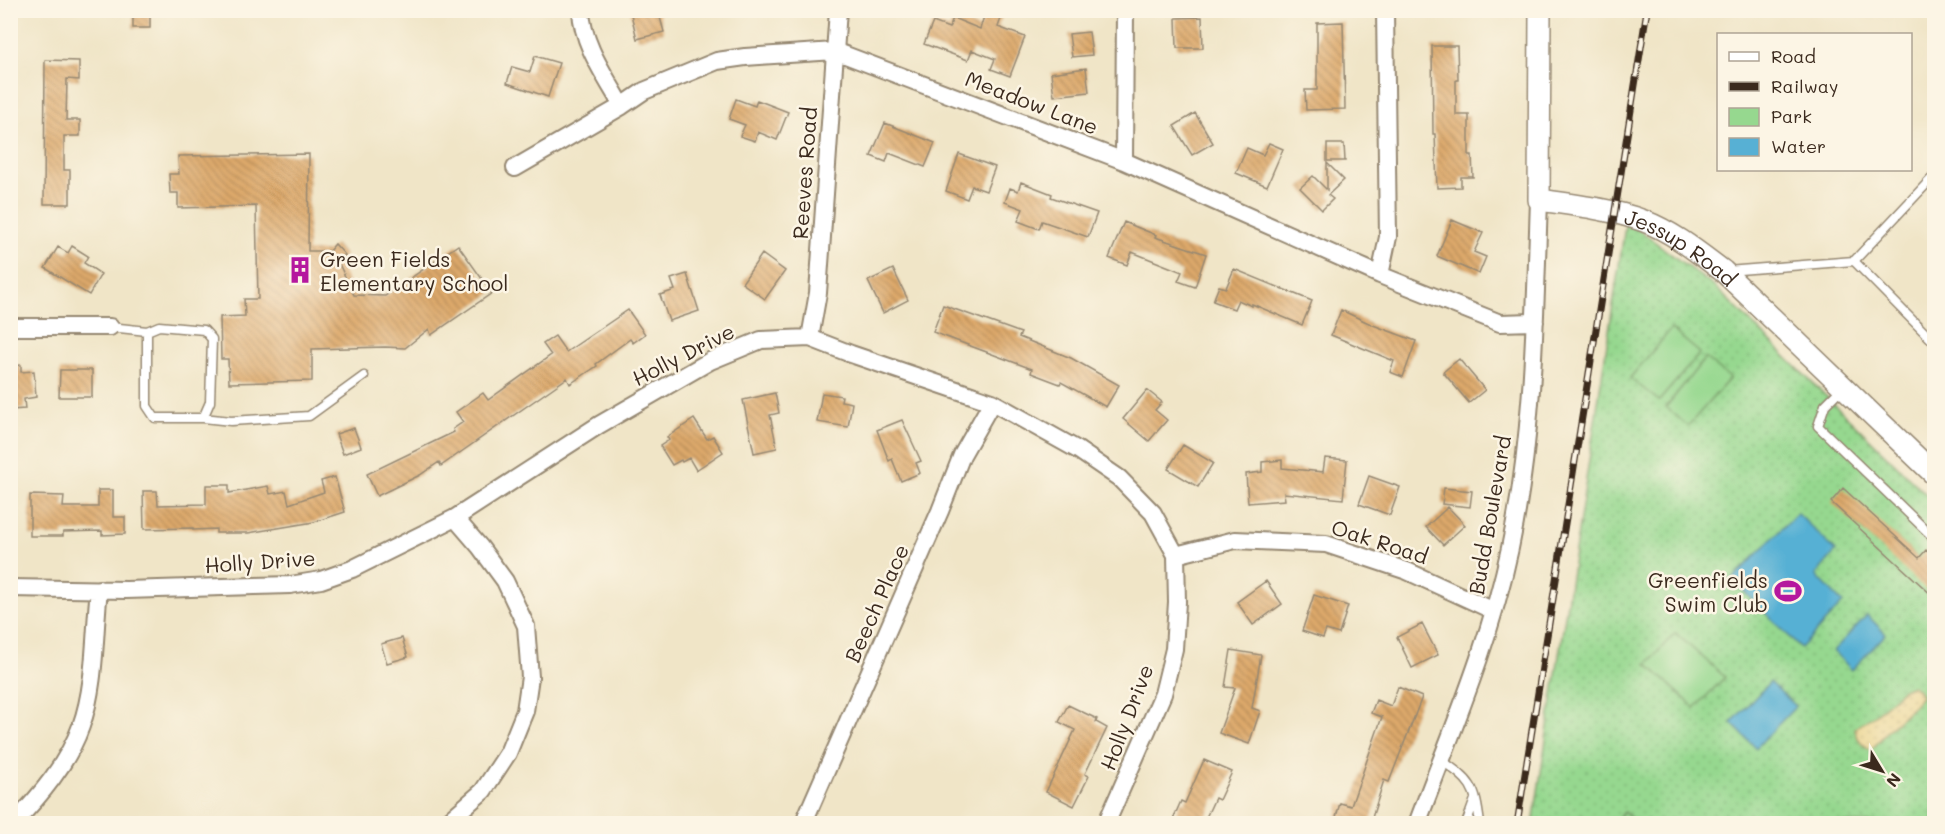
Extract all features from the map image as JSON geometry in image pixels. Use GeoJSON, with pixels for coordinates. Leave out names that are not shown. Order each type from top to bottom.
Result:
{"type":"FeatureCollection","features":[{"type":"Feature","properties":{"kind":"street"},"geometry":{"type":"LineString","coordinates":[[581,10],[582,24],[592,51],[622,106]]}},
{"type":"Feature","properties":{"kind":"street","name":"Reeves Road"},"geometry":{"type":"LineString","coordinates":[[810,338],[818,293],[838,10]]}},
{"type":"Feature","properties":{"kind":"street"},"geometry":{"type":"LineString","coordinates":[[1124,161],[1125,10]]}},
{"type":"Feature","properties":{"kind":"street"},"geometry":{"type":"LineString","coordinates":[[1380,275],[1388,237],[1385,10]]}},
{"type":"Feature","properties":{"kind":"street"},"geometry":{"type":"LineString","coordinates":[[1539,200],[1540,10]]}},
{"type":"Feature","properties":{"kind":"street","name":"Meadow Lane"},"geometry":{"type":"LineString","coordinates":[[514,168],[644,91],[717,61],[835,51],[1124,161],[1380,275],[1500,323],[1535,322]]}},
{"type":"Feature","properties":{"kind":"street","name":"Jessup Road"},"geometry":{"type":"LineString","coordinates":[[1539,200],[1615,212],[1647,222],[1686,244],[1723,271],[1935,474]]}},
{"type":"Feature","properties":{"kind":"street","name":"Budd Boulevard"},"geometry":{"type":"LineString","coordinates":[[1417,824],[1494,610],[1510,548],[1521,485],[1535,322],[1539,200]]}},
{"type":"Feature","properties":{"kind":"street"},"geometry":{"type":"LineString","coordinates":[[10,327],[110,327]]}},
{"type":"Feature","properties":{"kind":"street","name":"Holly Drive"},"geometry":{"type":"LineString","coordinates":[[10,588],[99,589],[290,585],[321,580],[352,569],[454,518],[599,424],[710,361],[760,340],[810,338],[992,402],[1078,450],[1119,478],[1153,513],[1176,555],[1177,602],[1174,649],[1163,694],[1106,824]]}},
{"type":"Feature","properties":{"kind":"street","name":"Beech Place"},"geometry":{"type":"LineString","coordinates":[[803,824],[940,511],[962,455],[992,402]]}},
{"type":"Feature","properties":{"kind":"street"},"geometry":{"type":"LineString","coordinates":[[445,824],[483,791],[508,753],[525,711],[530,676],[526,626],[505,580],[454,518]]}},
{"type":"Feature","properties":{"kind":"street","name":"Oak Road"},"geometry":{"type":"LineString","coordinates":[[1176,555],[1235,540],[1326,544],[1407,571],[1494,610]]}},
{"type":"Feature","properties":{"kind":"street"},"geometry":{"type":"LineString","coordinates":[[13,824],[47,785],[72,747],[82,726],[91,681],[99,589]]}},
{"type":"Feature","properties":{"kind":"lane"},"geometry":{"type":"LineString","coordinates":[[1723,271],[1854,261],[1935,176]]}},
{"type":"Feature","properties":{"kind":"lane"},"geometry":{"type":"LineString","coordinates":[[1854,261],[1935,342]]}},
{"type":"Feature","properties":{"kind":"lane"},"geometry":{"type":"LineString","coordinates":[[110,327],[147,331],[159,326],[204,330],[212,339],[210,402],[203,418]]}},
{"type":"Feature","properties":{"kind":"lane"},"geometry":{"type":"LineString","coordinates":[[147,331],[147,406],[155,418],[203,418],[231,421],[309,416],[364,376]]}},
{"type":"Feature","properties":{"kind":"lane"},"geometry":{"type":"LineString","coordinates":[[1843,387],[1825,405],[1818,426],[1935,538]]}},
{"type":"Feature","properties":{"kind":"lane"},"geometry":{"type":"LineString","coordinates":[[1441,760],[1467,779],[1477,796],[1480,824]]}},
{"type":"Feature","properties":{"kind":"lane"},"geometry":{"type":"LineString","coordinates":[[1466,824],[1477,796]]}},
{"type":"Feature","properties":{"kind":"green space"},"geometry":{"type":"Polygon","coordinates":[[[1626,220],[1717,289],[1934,502],[1934,823],[1533,824],[1626,220]]]}},
{"type":"Feature","properties":{"kind":"green space"},"geometry":{"type":"Polygon","coordinates":[[[1671,329],[1700,353],[1659,401],[1630,378],[1671,329]]]}},
{"type":"Feature","properties":{"kind":"green space"},"geometry":{"type":"Polygon","coordinates":[[[1705,358],[1730,378],[1688,426],[1666,407],[1705,358]]]}},
{"type":"Feature","properties":{"kind":"green space"},"geometry":{"type":"Polygon","coordinates":[[[1675,633],[1725,677],[1695,708],[1647,664],[1675,633]]]}},
{"type":"Feature","properties":{"kind":"green space"},"geometry":{"type":"Polygon","coordinates":[[[1624,812],[1637,823],[1613,823],[1624,812]]]}},
{"type":"Feature","properties":{"kind":"sand"},"geometry":{"type":"Polygon","coordinates":[[[1912,685],[1921,696],[1878,743],[1871,749],[1865,746],[1858,738],[1855,728],[1876,714],[1903,689],[1912,685]]]}},
{"type":"Feature","properties":{"kind":"water","name":"Greenfields Swim Club"},"geometry":{"type":"Polygon","coordinates":[[[1797,513],[1836,551],[1816,575],[1843,603],[1801,648],[1732,580],[1797,513]]]}},
{"type":"Feature","properties":{"kind":"water"},"geometry":{"type":"Polygon","coordinates":[[[1867,615],[1886,634],[1852,670],[1833,651],[1867,615]]]}},
{"type":"Feature","properties":{"kind":"water"},"geometry":{"type":"Polygon","coordinates":[[[1770,682],[1796,706],[1756,748],[1731,723],[1770,682]]]}},
{"type":"Feature","properties":{"kind":"building"},"geometry":{"type":"Polygon","coordinates":[[[133,10],[150,10],[150,28],[133,28],[133,10]]]}},
{"type":"Feature","properties":{"kind":"building"},"geometry":{"type":"Polygon","coordinates":[[[630,10],[658,10],[664,32],[637,39],[630,10]]]}},
{"type":"Feature","properties":{"kind":"building"},"geometry":{"type":"Polygon","coordinates":[[[986,10],[1004,10],[998,27],[1025,37],[1010,76],[991,69],[995,59],[972,50],[968,60],[924,44],[933,22],[949,28],[953,18],[980,29],[986,10]]]}},
{"type":"Feature","properties":{"kind":"building"},"geometry":{"type":"Polygon","coordinates":[[[1202,17],[1203,48],[1177,48],[1176,18],[1202,17]]]}},
{"type":"Feature","properties":{"kind":"building"},"geometry":{"type":"Polygon","coordinates":[[[1343,22],[1345,109],[1306,110],[1305,90],[1317,90],[1317,23],[1343,22]]]}},
{"type":"Feature","properties":{"kind":"building"},"geometry":{"type":"Polygon","coordinates":[[[1089,32],[1092,55],[1072,57],[1069,34],[1089,32]]]}},
{"type":"Feature","properties":{"kind":"building"},"geometry":{"type":"Polygon","coordinates":[[[1432,46],[1457,46],[1456,115],[1469,115],[1469,155],[1472,155],[1473,177],[1461,177],[1461,187],[1437,188],[1435,134],[1433,134],[1432,46]]]}},
{"type":"Feature","properties":{"kind":"building"},"geometry":{"type":"Polygon","coordinates":[[[535,56],[559,63],[548,97],[507,83],[512,67],[530,72],[535,56]]]}},
{"type":"Feature","properties":{"kind":"building"},"geometry":{"type":"Polygon","coordinates":[[[45,60],[79,61],[79,80],[67,79],[66,120],[80,120],[80,136],[64,136],[64,170],[70,170],[70,204],[44,204],[45,60]]]}},
{"type":"Feature","properties":{"kind":"building"},"geometry":{"type":"Polygon","coordinates":[[[1086,68],[1089,92],[1054,96],[1051,73],[1086,68]]]}},
{"type":"Feature","properties":{"kind":"building"},"geometry":{"type":"Polygon","coordinates":[[[736,99],[755,106],[757,100],[788,112],[777,140],[758,132],[755,141],[740,136],[745,125],[729,119],[736,99]]]}},
{"type":"Feature","properties":{"kind":"building"},"geometry":{"type":"Polygon","coordinates":[[[1195,113],[1213,143],[1192,155],[1174,126],[1195,113]]]}},
{"type":"Feature","properties":{"kind":"building"},"geometry":{"type":"Polygon","coordinates":[[[885,123],[935,143],[925,167],[889,153],[886,162],[871,156],[885,123]]]}},
{"type":"Feature","properties":{"kind":"building"},"geometry":{"type":"Polygon","coordinates":[[[1269,143],[1283,149],[1267,186],[1236,173],[1247,148],[1263,155],[1269,143]]]}},
{"type":"Feature","properties":{"kind":"building"},"geometry":{"type":"Polygon","coordinates":[[[1327,144],[1344,144],[1345,161],[1327,161],[1327,144]]]}},
{"type":"Feature","properties":{"kind":"building","name":"Green Fields Elementary School"},"geometry":{"type":"Polygon","coordinates":[[[309,154],[308,251],[329,251],[335,244],[345,255],[338,262],[354,295],[385,296],[458,245],[492,293],[431,335],[429,329],[405,348],[312,349],[312,381],[229,383],[228,359],[221,359],[220,317],[245,316],[244,299],[258,299],[256,206],[178,208],[178,193],[170,193],[169,174],[179,174],[178,156],[309,154]]]}},
{"type":"Feature","properties":{"kind":"building"},"geometry":{"type":"Polygon","coordinates":[[[959,154],[995,167],[986,191],[972,186],[967,199],[946,191],[959,154]]]}},
{"type":"Feature","properties":{"kind":"building"},"geometry":{"type":"Polygon","coordinates":[[[1327,163],[1344,180],[1328,195],[1333,199],[1322,210],[1300,188],[1313,176],[1327,190],[1327,163]]]}},
{"type":"Feature","properties":{"kind":"building"},"geometry":{"type":"Polygon","coordinates":[[[1021,182],[1052,194],[1051,197],[1097,213],[1088,237],[1042,221],[1039,229],[1018,221],[1023,209],[1005,202],[1010,188],[1018,191],[1021,182]]]}},
{"type":"Feature","properties":{"kind":"building"},"geometry":{"type":"Polygon","coordinates":[[[1452,220],[1483,233],[1474,252],[1486,257],[1479,274],[1437,256],[1452,220]]]}},
{"type":"Feature","properties":{"kind":"building"},"geometry":{"type":"Polygon","coordinates":[[[1124,222],[1156,235],[1155,237],[1206,254],[1195,287],[1178,281],[1182,272],[1132,252],[1127,265],[1109,258],[1124,222]]]}},
{"type":"Feature","properties":{"kind":"building"},"geometry":{"type":"Polygon","coordinates":[[[72,246],[88,256],[84,263],[101,274],[89,295],[45,268],[58,247],[68,253],[72,246]]]}},
{"type":"Feature","properties":{"kind":"building"},"geometry":{"type":"Polygon","coordinates":[[[762,254],[785,271],[765,299],[742,283],[762,254]]]}},
{"type":"Feature","properties":{"kind":"building"},"geometry":{"type":"Polygon","coordinates":[[[893,269],[908,300],[883,313],[868,281],[893,269]]]}},
{"type":"Feature","properties":{"kind":"building"},"geometry":{"type":"Polygon","coordinates":[[[1234,269],[1312,301],[1302,325],[1238,300],[1234,309],[1213,301],[1219,286],[1226,288],[1234,269]]]}},
{"type":"Feature","properties":{"kind":"building"},"geometry":{"type":"Polygon","coordinates":[[[687,274],[699,311],[669,321],[660,295],[675,290],[671,279],[687,274]]]}},
{"type":"Feature","properties":{"kind":"building"},"geometry":{"type":"Polygon","coordinates":[[[943,305],[1021,333],[1019,337],[1071,358],[1119,385],[1106,407],[1061,382],[1060,384],[1031,373],[1032,369],[933,332],[943,305]]]}},
{"type":"Feature","properties":{"kind":"building"},"geometry":{"type":"Polygon","coordinates":[[[628,310],[645,334],[633,343],[630,339],[596,364],[597,366],[570,384],[567,378],[441,466],[439,462],[420,475],[377,496],[367,474],[454,432],[453,429],[463,422],[456,412],[483,393],[488,400],[551,355],[543,344],[555,336],[566,352],[628,310]]]}},
{"type":"Feature","properties":{"kind":"building"},"geometry":{"type":"Polygon","coordinates":[[[1341,310],[1416,341],[1403,377],[1390,372],[1394,361],[1331,335],[1341,310]]]}},
{"type":"Feature","properties":{"kind":"building"},"geometry":{"type":"Polygon","coordinates":[[[1459,359],[1485,390],[1469,403],[1443,372],[1459,359]]]}},
{"type":"Feature","properties":{"kind":"building"},"geometry":{"type":"Polygon","coordinates":[[[21,365],[21,372],[34,371],[36,397],[24,399],[25,409],[10,410],[10,366],[21,365]]]}},
{"type":"Feature","properties":{"kind":"building"},"geometry":{"type":"Polygon","coordinates":[[[60,370],[92,370],[92,397],[59,397],[60,370]]]}},
{"type":"Feature","properties":{"kind":"building"},"geometry":{"type":"Polygon","coordinates":[[[1147,390],[1162,402],[1155,410],[1167,420],[1149,441],[1123,419],[1147,390]]]}},
{"type":"Feature","properties":{"kind":"building"},"geometry":{"type":"Polygon","coordinates":[[[775,393],[779,413],[770,415],[777,448],[754,453],[743,400],[775,393]]]}},
{"type":"Feature","properties":{"kind":"building"},"geometry":{"type":"Polygon","coordinates":[[[822,393],[842,396],[841,401],[852,403],[848,427],[817,422],[822,393]]]}},
{"type":"Feature","properties":{"kind":"building"},"geometry":{"type":"Polygon","coordinates":[[[694,419],[707,439],[713,436],[723,452],[696,470],[689,458],[672,465],[660,446],[669,440],[667,437],[694,419]]]}},
{"type":"Feature","properties":{"kind":"building"},"geometry":{"type":"Polygon","coordinates":[[[902,420],[921,461],[916,463],[920,473],[901,481],[892,459],[889,461],[877,430],[902,420]]]}},
{"type":"Feature","properties":{"kind":"building"},"geometry":{"type":"Polygon","coordinates":[[[354,428],[361,447],[343,454],[336,434],[354,428]]]}},
{"type":"Feature","properties":{"kind":"building"},"geometry":{"type":"Polygon","coordinates":[[[1183,445],[1213,463],[1198,487],[1168,469],[1183,445]]]}},
{"type":"Feature","properties":{"kind":"building"},"geometry":{"type":"Polygon","coordinates":[[[1325,458],[1347,460],[1343,499],[1284,493],[1285,500],[1248,503],[1246,474],[1262,472],[1262,462],[1282,460],[1282,468],[1323,472],[1325,458]]]}},
{"type":"Feature","properties":{"kind":"building"},"geometry":{"type":"Polygon","coordinates":[[[1369,476],[1400,487],[1390,515],[1359,504],[1369,476]]]}},
{"type":"Feature","properties":{"kind":"building"},"geometry":{"type":"Polygon","coordinates":[[[335,477],[345,512],[314,522],[248,533],[216,533],[216,529],[193,530],[193,528],[144,529],[143,491],[157,491],[158,505],[206,504],[206,485],[229,485],[229,493],[268,486],[270,494],[286,491],[289,504],[324,492],[321,481],[335,477]]]}},
{"type":"Feature","properties":{"kind":"building"},"geometry":{"type":"Polygon","coordinates":[[[1444,488],[1472,491],[1470,507],[1442,504],[1444,488]]]}},
{"type":"Feature","properties":{"kind":"building"},"geometry":{"type":"Polygon","coordinates":[[[1843,488],[1919,558],[1926,550],[1935,558],[1935,598],[1831,502],[1843,488]]]}},
{"type":"Feature","properties":{"kind":"building"},"geometry":{"type":"Polygon","coordinates":[[[98,490],[113,490],[113,517],[125,517],[125,534],[102,535],[102,531],[63,532],[63,536],[30,536],[30,495],[64,496],[63,507],[98,507],[98,490]]]}},
{"type":"Feature","properties":{"kind":"building"},"geometry":{"type":"Polygon","coordinates":[[[1448,507],[1465,525],[1443,545],[1426,527],[1448,507]]]}},
{"type":"Feature","properties":{"kind":"building"},"geometry":{"type":"Polygon","coordinates":[[[1266,581],[1282,604],[1253,625],[1237,602],[1266,581]]]}},
{"type":"Feature","properties":{"kind":"building"},"geometry":{"type":"Polygon","coordinates":[[[1314,595],[1348,606],[1339,634],[1326,630],[1323,638],[1302,631],[1314,595]]]}},
{"type":"Feature","properties":{"kind":"building"},"geometry":{"type":"Polygon","coordinates":[[[1422,624],[1438,655],[1412,668],[1397,637],[1422,624]]]}},
{"type":"Feature","properties":{"kind":"building"},"geometry":{"type":"Polygon","coordinates":[[[402,638],[408,657],[387,663],[381,644],[402,638]]]}},
{"type":"Feature","properties":{"kind":"building"},"geometry":{"type":"Polygon","coordinates":[[[1231,650],[1261,655],[1252,708],[1260,711],[1249,744],[1219,733],[1235,688],[1225,687],[1231,650]]]}},
{"type":"Feature","properties":{"kind":"building"},"geometry":{"type":"Polygon","coordinates":[[[1398,687],[1422,697],[1389,782],[1384,780],[1370,824],[1334,824],[1340,803],[1351,806],[1382,717],[1371,713],[1376,700],[1391,706],[1398,687]]]}},
{"type":"Feature","properties":{"kind":"building"},"geometry":{"type":"Polygon","coordinates":[[[1068,705],[1097,719],[1096,722],[1107,728],[1085,774],[1089,776],[1074,806],[1046,792],[1075,730],[1059,722],[1068,705]]]}},
{"type":"Feature","properties":{"kind":"building"},"geometry":{"type":"Polygon","coordinates":[[[1204,760],[1232,772],[1219,800],[1215,798],[1203,824],[1171,824],[1181,801],[1185,803],[1204,760]]]}},
{"type":"Feature","properties":{"kind":"railway"},"geometry":{"type":"LineString","coordinates":[[1517,824],[1647,10]]}},
{"type":"Feature","properties":{"kind":"place","name":"Green Fields Elementary School"},"geometry":{"type":"Point","coordinates":[300,270]}},
{"type":"Feature","properties":{"kind":"place","name":"Greenfields Swim Club"},"geometry":{"type":"Point","coordinates":[1788,591]}}]}
